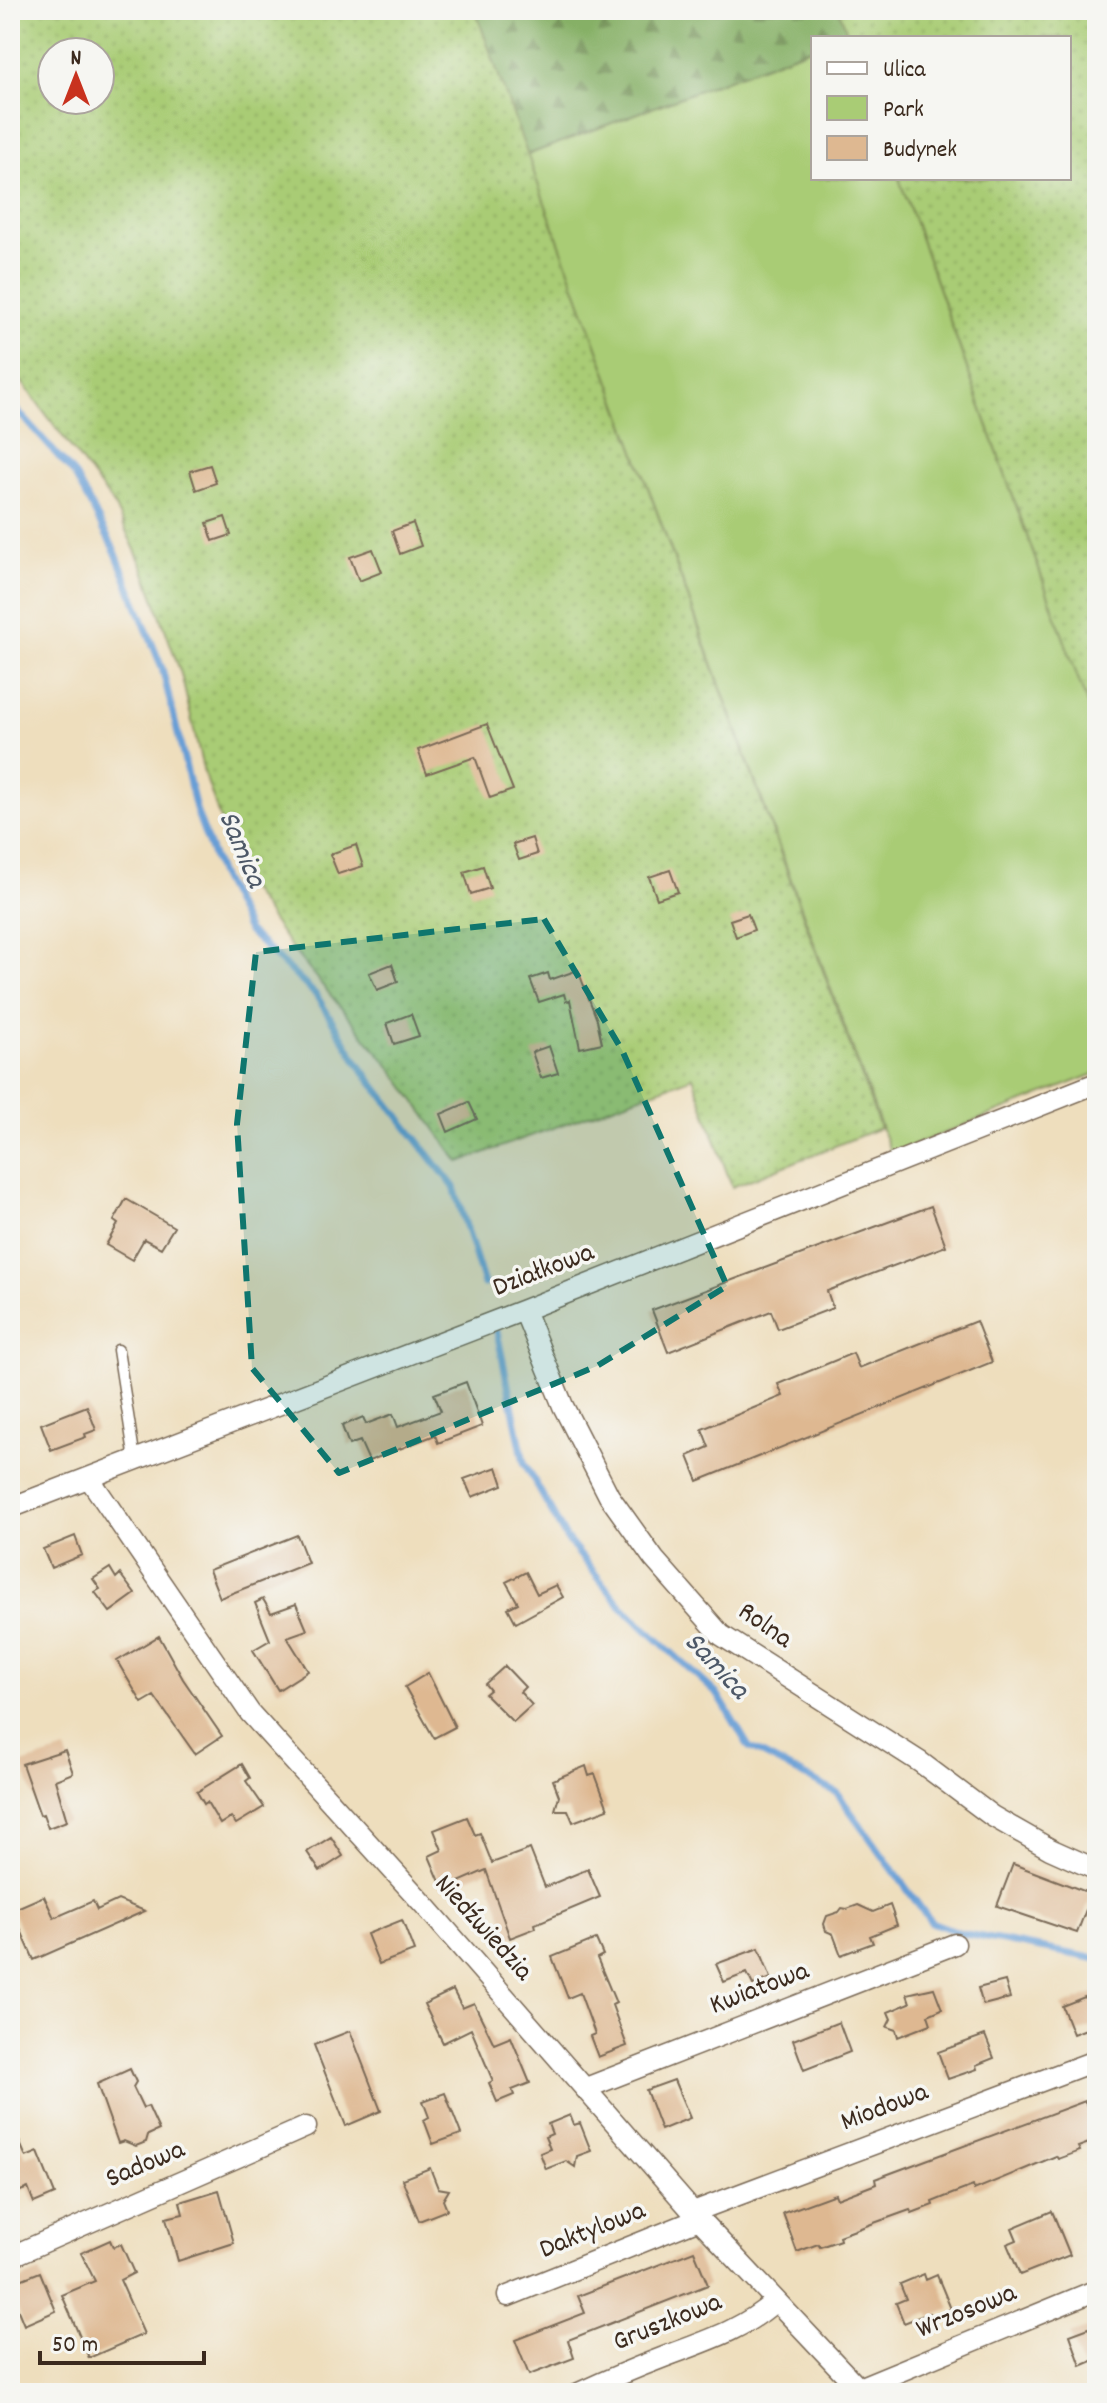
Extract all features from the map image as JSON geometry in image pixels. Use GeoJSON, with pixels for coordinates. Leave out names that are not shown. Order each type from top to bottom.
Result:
{"type":"FeatureCollection","features":[{"type":"Feature","properties":{"kind":"street","name":"Działkowa"},"geometry":{"type":"LineString","coordinates":[[10,1508],[524,1310],[1097,1083]]}},
{"type":"Feature","properties":{"kind":"street","name":"Rolna"},"geometry":{"type":"LineString","coordinates":[[524,1310],[563,1406],[609,1496],[654,1559],[721,1635],[920,1762],[992,1816],[1050,1849],[1097,1870]]}},
{"type":"Feature","properties":{"kind":"street","name":"Niedźwiedzia"},"geometry":{"type":"LineString","coordinates":[[89,1478],[250,1713],[586,2088],[696,2216],[774,2302],[861,2390]]}},
{"type":"Feature","properties":{"kind":"street","name":"Kwiatowa"},"geometry":{"type":"LineString","coordinates":[[586,2088],[955,1944]]}},
{"type":"Feature","properties":{"kind":"street","name":"Miodowa"},"geometry":{"type":"LineString","coordinates":[[696,2216],[1097,2060]]}},
{"type":"Feature","properties":{"kind":"street","name":"Sadowa"},"geometry":{"type":"LineString","coordinates":[[10,2257],[306,2127]]}},
{"type":"Feature","properties":{"kind":"street","name":"Daktylowa"},"geometry":{"type":"LineString","coordinates":[[508,2296],[696,2216]]}},
{"type":"Feature","properties":{"kind":"street","name":"Wrzosowa"},"geometry":{"type":"LineString","coordinates":[[861,2390],[1097,2290]]}},
{"type":"Feature","properties":{"kind":"street","name":"Gruszkowa"},"geometry":{"type":"LineString","coordinates":[[579,2393],[619,2374],[722,2335],[759,2316],[774,2302]]}},
{"type":"Feature","properties":{"kind":"lane"},"geometry":{"type":"LineString","coordinates":[[118,1350],[135,1460]]}},
{"type":"Feature","properties":{"kind":"highlighted area"},"geometry":{"type":"Polygon","coordinates":[[[544,919],[622,1050],[727,1286],[597,1366],[339,1473],[252,1368],[237,1124],[256,952],[544,919]]]}},
{"type":"Feature","properties":{"kind":"green space"},"geometry":{"type":"Polygon","coordinates":[[[10,10],[475,10],[880,1128],[732,1187],[693,1077],[459,1162],[392,1069],[292,949],[247,885],[203,769],[181,674],[143,567],[114,505],[16,374],[10,371],[10,10]]]}},
{"type":"Feature","properties":{"kind":"green space"},"geometry":{"type":"Polygon","coordinates":[[[475,10],[839,10],[848,34],[811,36],[811,48],[527,155],[475,10]]]}},
{"type":"Feature","properties":{"kind":"green space"},"geometry":{"type":"Polygon","coordinates":[[[839,10],[1097,10],[1097,731],[900,180],[1071,180],[1071,36],[848,36],[839,10]]]}},
{"type":"Feature","properties":{"kind":"green space"},"geometry":{"type":"Polygon","coordinates":[[[811,48],[811,180],[900,180],[1097,731],[1097,1073],[891,1154],[527,155],[811,48]]]}},
{"type":"Feature","properties":{"kind":"building"},"geometry":{"type":"Polygon","coordinates":[[[210,465],[216,483],[196,490],[190,471],[210,465]]]}},
{"type":"Feature","properties":{"kind":"building"},"geometry":{"type":"Polygon","coordinates":[[[225,517],[231,535],[213,541],[207,523],[225,517]]]}},
{"type":"Feature","properties":{"kind":"building"},"geometry":{"type":"Polygon","coordinates":[[[413,523],[421,546],[400,554],[392,531],[413,523]]]}},
{"type":"Feature","properties":{"kind":"building"},"geometry":{"type":"Polygon","coordinates":[[[373,549],[382,572],[359,581],[350,557],[373,549]]]}},
{"type":"Feature","properties":{"kind":"building"},"geometry":{"type":"Polygon","coordinates":[[[487,724],[513,790],[490,798],[475,757],[427,774],[418,750],[487,724]]]}},
{"type":"Feature","properties":{"kind":"building"},"geometry":{"type":"Polygon","coordinates":[[[532,838],[537,854],[519,860],[513,844],[532,838]]]}},
{"type":"Feature","properties":{"kind":"building"},"geometry":{"type":"Polygon","coordinates":[[[356,845],[363,866],[338,874],[330,854],[356,845]]]}},
{"type":"Feature","properties":{"kind":"building"},"geometry":{"type":"Polygon","coordinates":[[[483,866],[490,888],[471,894],[464,872],[483,866]]]}},
{"type":"Feature","properties":{"kind":"building"},"geometry":{"type":"Polygon","coordinates":[[[670,870],[678,892],[657,899],[649,877],[670,870]]]}},
{"type":"Feature","properties":{"kind":"building"},"geometry":{"type":"Polygon","coordinates":[[[748,914],[754,930],[736,937],[730,920],[748,914]]]}},
{"type":"Feature","properties":{"kind":"building"},"geometry":{"type":"Polygon","coordinates":[[[392,964],[398,982],[377,990],[369,973],[392,964]]]}},
{"type":"Feature","properties":{"kind":"building"},"geometry":{"type":"Polygon","coordinates":[[[578,970],[597,1020],[602,1043],[580,1048],[570,1000],[566,1001],[564,994],[539,1002],[530,979],[548,973],[550,980],[578,970]]]}},
{"type":"Feature","properties":{"kind":"building"},"geometry":{"type":"Polygon","coordinates":[[[411,1014],[419,1036],[394,1044],[387,1023],[411,1014]]]}},
{"type":"Feature","properties":{"kind":"building"},"geometry":{"type":"Polygon","coordinates":[[[549,1046],[558,1073],[541,1078],[532,1052],[549,1046]]]}},
{"type":"Feature","properties":{"kind":"building"},"geometry":{"type":"Polygon","coordinates":[[[469,1102],[477,1119],[448,1132],[441,1114],[469,1102]]]}},
{"type":"Feature","properties":{"kind":"building"},"geometry":{"type":"Polygon","coordinates":[[[126,1199],[174,1227],[161,1248],[144,1239],[132,1260],[106,1245],[118,1224],[114,1221],[126,1199]]]}},
{"type":"Feature","properties":{"kind":"building"},"geometry":{"type":"Polygon","coordinates":[[[931,1206],[946,1246],[827,1291],[833,1308],[778,1329],[771,1311],[668,1352],[652,1310],[931,1206]]]}},
{"type":"Feature","properties":{"kind":"building"},"geometry":{"type":"Polygon","coordinates":[[[976,1321],[992,1362],[698,1481],[688,1456],[709,1447],[702,1429],[783,1396],[778,1384],[853,1353],[859,1368],[976,1321]]]}},
{"type":"Feature","properties":{"kind":"building"},"geometry":{"type":"Polygon","coordinates":[[[466,1382],[482,1426],[438,1443],[435,1435],[369,1461],[360,1441],[349,1445],[342,1426],[363,1417],[366,1424],[393,1414],[398,1427],[441,1411],[434,1394],[466,1382]]]}},
{"type":"Feature","properties":{"kind":"building"},"geometry":{"type":"Polygon","coordinates":[[[87,1406],[96,1430],[51,1450],[41,1424],[87,1406]]]}},
{"type":"Feature","properties":{"kind":"building"},"geometry":{"type":"Polygon","coordinates":[[[497,1467],[503,1485],[472,1497],[464,1479],[497,1467]]]}},
{"type":"Feature","properties":{"kind":"building"},"geometry":{"type":"Polygon","coordinates":[[[297,1535],[308,1563],[220,1598],[209,1570],[297,1535]]]}},
{"type":"Feature","properties":{"kind":"building"},"geometry":{"type":"Polygon","coordinates":[[[75,1536],[82,1555],[51,1568],[43,1549],[75,1536]]]}},
{"type":"Feature","properties":{"kind":"building"},"geometry":{"type":"Polygon","coordinates":[[[110,1568],[116,1578],[120,1574],[135,1594],[110,1612],[95,1592],[100,1589],[93,1579],[110,1568]]]}},
{"type":"Feature","properties":{"kind":"building"},"geometry":{"type":"Polygon","coordinates":[[[526,1572],[537,1594],[556,1585],[563,1597],[516,1623],[508,1608],[518,1603],[506,1582],[526,1572]]]}},
{"type":"Feature","properties":{"kind":"building"},"geometry":{"type":"Polygon","coordinates":[[[263,1599],[271,1613],[296,1604],[307,1630],[287,1637],[308,1671],[278,1690],[253,1650],[270,1640],[255,1603],[263,1599]]]}},
{"type":"Feature","properties":{"kind":"building"},"geometry":{"type":"Polygon","coordinates":[[[159,1636],[183,1679],[222,1736],[195,1754],[154,1696],[142,1703],[117,1661],[159,1636]]]}},
{"type":"Feature","properties":{"kind":"building"},"geometry":{"type":"Polygon","coordinates":[[[505,1666],[525,1687],[520,1692],[532,1705],[513,1722],[485,1694],[490,1690],[485,1684],[505,1666]]]}},
{"type":"Feature","properties":{"kind":"building"},"geometry":{"type":"Polygon","coordinates":[[[428,1673],[455,1727],[434,1738],[405,1687],[428,1673]]]}},
{"type":"Feature","properties":{"kind":"building"},"geometry":{"type":"Polygon","coordinates":[[[65,1750],[73,1773],[55,1780],[67,1821],[48,1828],[43,1814],[40,1815],[22,1764],[65,1750]]]}},
{"type":"Feature","properties":{"kind":"building"},"geometry":{"type":"Polygon","coordinates":[[[242,1764],[250,1778],[246,1781],[264,1807],[236,1824],[231,1817],[220,1824],[197,1792],[242,1764]]]}},
{"type":"Feature","properties":{"kind":"building"},"geometry":{"type":"Polygon","coordinates":[[[586,1766],[589,1776],[595,1774],[608,1809],[573,1822],[568,1810],[555,1810],[559,1796],[553,1780],[586,1766]]]}},
{"type":"Feature","properties":{"kind":"building"},"geometry":{"type":"Polygon","coordinates":[[[467,1817],[475,1835],[480,1833],[492,1863],[530,1849],[545,1887],[588,1869],[600,1897],[510,1938],[486,1870],[443,1889],[429,1856],[442,1850],[434,1830],[467,1817]]]}},
{"type":"Feature","properties":{"kind":"building"},"geometry":{"type":"Polygon","coordinates":[[[331,1837],[343,1856],[320,1871],[307,1852],[331,1837]]]}},
{"type":"Feature","properties":{"kind":"building"},"geometry":{"type":"Polygon","coordinates":[[[1013,1864],[1092,1894],[1077,1933],[997,1906],[1013,1864]]]}},
{"type":"Feature","properties":{"kind":"building"},"geometry":{"type":"Polygon","coordinates":[[[44,1896],[54,1918],[93,1901],[97,1910],[118,1900],[145,1911],[34,1960],[12,1910],[44,1896]]]}},
{"type":"Feature","properties":{"kind":"building"},"geometry":{"type":"Polygon","coordinates":[[[858,1905],[873,1912],[890,1905],[897,1925],[870,1936],[873,1943],[841,1955],[833,1934],[826,1931],[824,1924],[827,1916],[842,1908],[858,1905]]]}},
{"type":"Feature","properties":{"kind":"building"},"geometry":{"type":"Polygon","coordinates":[[[402,1920],[414,1951],[379,1964],[367,1934],[402,1920]]]}},
{"type":"Feature","properties":{"kind":"building"},"geometry":{"type":"Polygon","coordinates":[[[596,1939],[603,1955],[597,1958],[616,2003],[612,2005],[627,2046],[598,2057],[590,2036],[595,2034],[580,1993],[568,1998],[552,1957],[596,1939]]]}},
{"type":"Feature","properties":{"kind":"building"},"geometry":{"type":"Polygon","coordinates":[[[759,1948],[771,1978],[753,1985],[747,1973],[724,1982],[716,1964],[759,1948]]]}},
{"type":"Feature","properties":{"kind":"building"},"geometry":{"type":"Polygon","coordinates":[[[1005,1981],[1010,1998],[983,2005],[978,1988],[1005,1981]]]}},
{"type":"Feature","properties":{"kind":"building"},"geometry":{"type":"Polygon","coordinates":[[[934,1988],[942,2009],[928,2015],[931,2024],[898,2037],[896,2030],[887,2027],[891,2019],[888,2012],[910,2003],[907,1994],[934,1988]]]}},
{"type":"Feature","properties":{"kind":"building"},"geometry":{"type":"Polygon","coordinates":[[[453,1990],[462,2008],[474,2003],[494,2044],[511,2037],[530,2083],[512,2090],[514,2095],[497,2102],[489,2083],[493,2081],[471,2029],[443,2043],[424,2004],[453,1990]]]}},
{"type":"Feature","properties":{"kind":"building"},"geometry":{"type":"Polygon","coordinates":[[[1097,1992],[1097,2025],[1073,2034],[1062,2006],[1097,1992]]]}},
{"type":"Feature","properties":{"kind":"building"},"geometry":{"type":"Polygon","coordinates":[[[839,2022],[850,2052],[804,2070],[793,2040],[839,2022]]]}},
{"type":"Feature","properties":{"kind":"building"},"geometry":{"type":"Polygon","coordinates":[[[350,2031],[381,2111],[346,2126],[314,2045],[350,2031]]]}},
{"type":"Feature","properties":{"kind":"building"},"geometry":{"type":"Polygon","coordinates":[[[985,2035],[994,2058],[976,2065],[977,2069],[948,2079],[938,2052],[985,2035]]]}},
{"type":"Feature","properties":{"kind":"building"},"geometry":{"type":"Polygon","coordinates":[[[130,2069],[136,2082],[133,2087],[143,2108],[148,2106],[159,2130],[148,2135],[146,2142],[136,2146],[124,2141],[118,2143],[97,2084],[130,2069]]]}},
{"type":"Feature","properties":{"kind":"building"},"geometry":{"type":"Polygon","coordinates":[[[674,2080],[690,2118],[661,2130],[646,2090],[674,2080]]]}},
{"type":"Feature","properties":{"kind":"building"},"geometry":{"type":"Polygon","coordinates":[[[445,2093],[461,2134],[433,2144],[424,2120],[429,2117],[423,2101],[445,2093]]]}},
{"type":"Feature","properties":{"kind":"building"},"geometry":{"type":"Polygon","coordinates":[[[1085,2101],[1097,2140],[1078,2147],[1080,2151],[1058,2159],[1056,2156],[974,2190],[973,2186],[952,2194],[912,2213],[910,2210],[839,2236],[840,2240],[797,2252],[783,2213],[835,2194],[837,2199],[876,2184],[875,2179],[1085,2101]]]}},
{"type":"Feature","properties":{"kind":"building"},"geometry":{"type":"Polygon","coordinates":[[[570,2115],[574,2125],[580,2123],[591,2151],[577,2156],[575,2167],[566,2161],[546,2169],[540,2153],[550,2149],[545,2137],[552,2134],[548,2124],[570,2115]]]}},
{"type":"Feature","properties":{"kind":"building"},"geometry":{"type":"Polygon","coordinates":[[[10,2120],[26,2157],[38,2152],[55,2194],[34,2203],[28,2188],[10,2195],[10,2120]]]}},
{"type":"Feature","properties":{"kind":"building"},"geometry":{"type":"Polygon","coordinates":[[[430,2168],[438,2188],[449,2190],[443,2200],[447,2210],[419,2221],[402,2179],[430,2168]]]}},
{"type":"Feature","properties":{"kind":"building"},"geometry":{"type":"Polygon","coordinates":[[[219,2190],[234,2243],[178,2261],[166,2218],[183,2214],[180,2202],[219,2190]]]}},
{"type":"Feature","properties":{"kind":"building"},"geometry":{"type":"Polygon","coordinates":[[[1052,2211],[1070,2255],[1020,2275],[1007,2244],[1017,2240],[1012,2228],[1052,2211]]]}},
{"type":"Feature","properties":{"kind":"building"},"geometry":{"type":"Polygon","coordinates":[[[110,2240],[113,2247],[121,2244],[134,2273],[120,2280],[144,2334],[89,2358],[62,2295],[95,2281],[81,2253],[110,2240]]]}},
{"type":"Feature","properties":{"kind":"building"},"geometry":{"type":"Polygon","coordinates":[[[694,2251],[708,2285],[568,2340],[574,2358],[529,2375],[515,2340],[585,2313],[578,2296],[694,2251]]]}},
{"type":"Feature","properties":{"kind":"building"},"geometry":{"type":"Polygon","coordinates":[[[40,2272],[56,2311],[24,2325],[10,2284],[40,2272]]]}},
{"type":"Feature","properties":{"kind":"building"},"geometry":{"type":"Polygon","coordinates":[[[924,2274],[926,2280],[937,2275],[951,2309],[931,2317],[929,2313],[904,2323],[896,2303],[906,2299],[900,2284],[924,2274]]]}},
{"type":"Feature","properties":{"kind":"building"},"geometry":{"type":"Polygon","coordinates":[[[1097,2325],[1097,2359],[1081,2366],[1070,2335],[1097,2325]]]}},
{"type":"Feature","properties":{"kind":"waterway","name":"Samica"},"geometry":{"type":"LineString","coordinates":[[10,402],[74,474],[115,551],[162,668],[197,813],[220,875],[248,931],[316,995],[364,1072],[454,1187],[484,1284]]}},
{"type":"Feature","properties":{"kind":"waterway","name":"Samica"},"geometry":{"type":"LineString","coordinates":[[497,1332],[524,1462],[566,1538],[623,1608],[718,1695],[749,1747],[837,1793],[931,1922],[961,1933],[1097,1959]]}}]}
